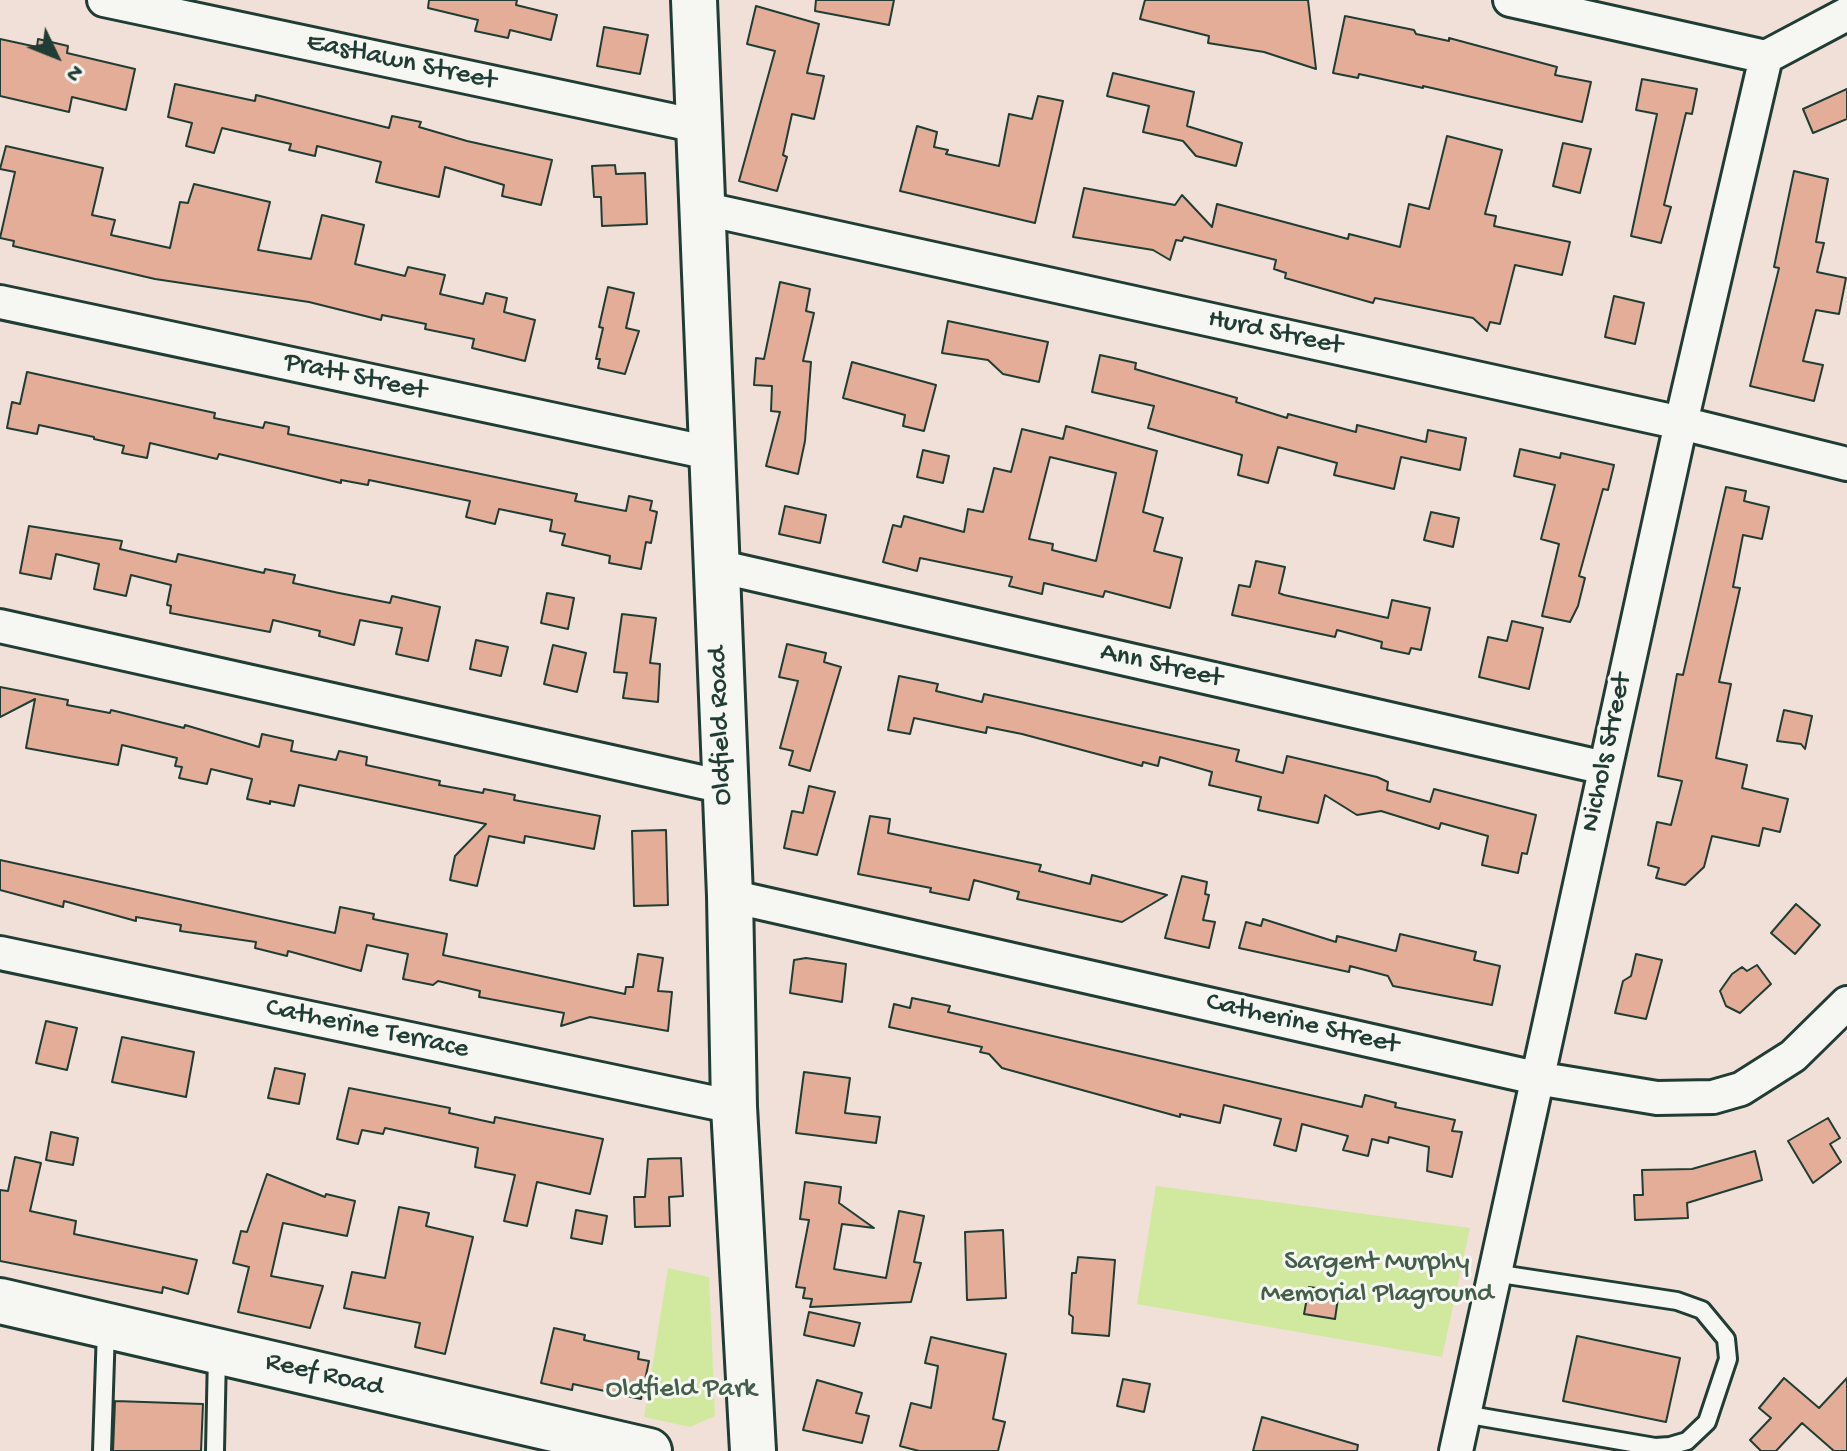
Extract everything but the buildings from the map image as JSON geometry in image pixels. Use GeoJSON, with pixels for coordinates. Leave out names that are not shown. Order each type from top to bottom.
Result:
{"type":"FeatureCollection","features":[{"type":"Feature","properties":{"kind":"street","name":"Eastlawn Street"},"geometry":{"type":"LineString","coordinates":[[104,0],[698,126]]}},
{"type":"Feature","properties":{"kind":"street","name":"Oldfield Road"},"geometry":{"type":"LineString","coordinates":[[694,0],[730,896],[734,1107],[753,1451]]}},
{"type":"Feature","properties":{"kind":"street"},"geometry":{"type":"LineString","coordinates":[[1510,0],[1766,57],[1847,14]]}},
{"type":"Feature","properties":{"kind":"street","name":"Nichols Street"},"geometry":{"type":"LineString","coordinates":[[1456,1451],[1681,423],[1766,57]]}},
{"type":"Feature","properties":{"kind":"street","name":"Hurd Street"},"geometry":{"type":"LineString","coordinates":[[701,208],[1681,423],[1847,464]]}},
{"type":"Feature","properties":{"kind":"street","name":"Pratt Street"},"geometry":{"type":"LineString","coordinates":[[0,302],[710,453]]}},
{"type":"Feature","properties":{"kind":"street","name":"Ann Street"},"geometry":{"type":"LineString","coordinates":[[717,566],[1605,768]]}},
{"type":"Feature","properties":{"kind":"street"},"geometry":{"type":"LineString","coordinates":[[0,626],[724,787]]}},
{"type":"Feature","properties":{"kind":"street","name":"Catherine Street"},"geometry":{"type":"LineString","coordinates":[[730,896],[1536,1078],[1657,1098],[1713,1097],[1741,1089],[1793,1056],[1847,1003]]}},
{"type":"Feature","properties":{"kind":"street","name":"Catherine Terrace"},"geometry":{"type":"LineString","coordinates":[[0,953],[734,1107]]}},
{"type":"Feature","properties":{"kind":"street","name":"Reef Road"},"geometry":{"type":"LineString","coordinates":[[0,1301],[218,1351],[568,1442],[649,1451]]}},
{"type":"Feature","properties":{"kind":"lane"},"geometry":{"type":"LineString","coordinates":[[1464,1414],[1655,1447],[1670,1446],[1687,1441],[1707,1422],[1728,1359],[1726,1339],[1702,1310],[1677,1301],[1494,1273]]}},
{"type":"Feature","properties":{"kind":"lane"},"geometry":{"type":"LineString","coordinates":[[102,1451],[107,1325]]}},
{"type":"Feature","properties":{"kind":"lane"},"geometry":{"type":"LineString","coordinates":[[215,1451],[218,1351]]}},
{"type":"Feature","properties":{"kind":"green space","name":"Sargent Murphy Memorial Plaground"},"geometry":{"type":"Polygon","coordinates":[[[1156,1186],[1470,1228],[1442,1357],[1137,1304],[1156,1186]]]}},
{"type":"Feature","properties":{"kind":"green space","name":"Oldfield Park"},"geometry":{"type":"Polygon","coordinates":[[[668,1268],[709,1277],[715,1416],[690,1427],[644,1417],[668,1268]]]}}]}
